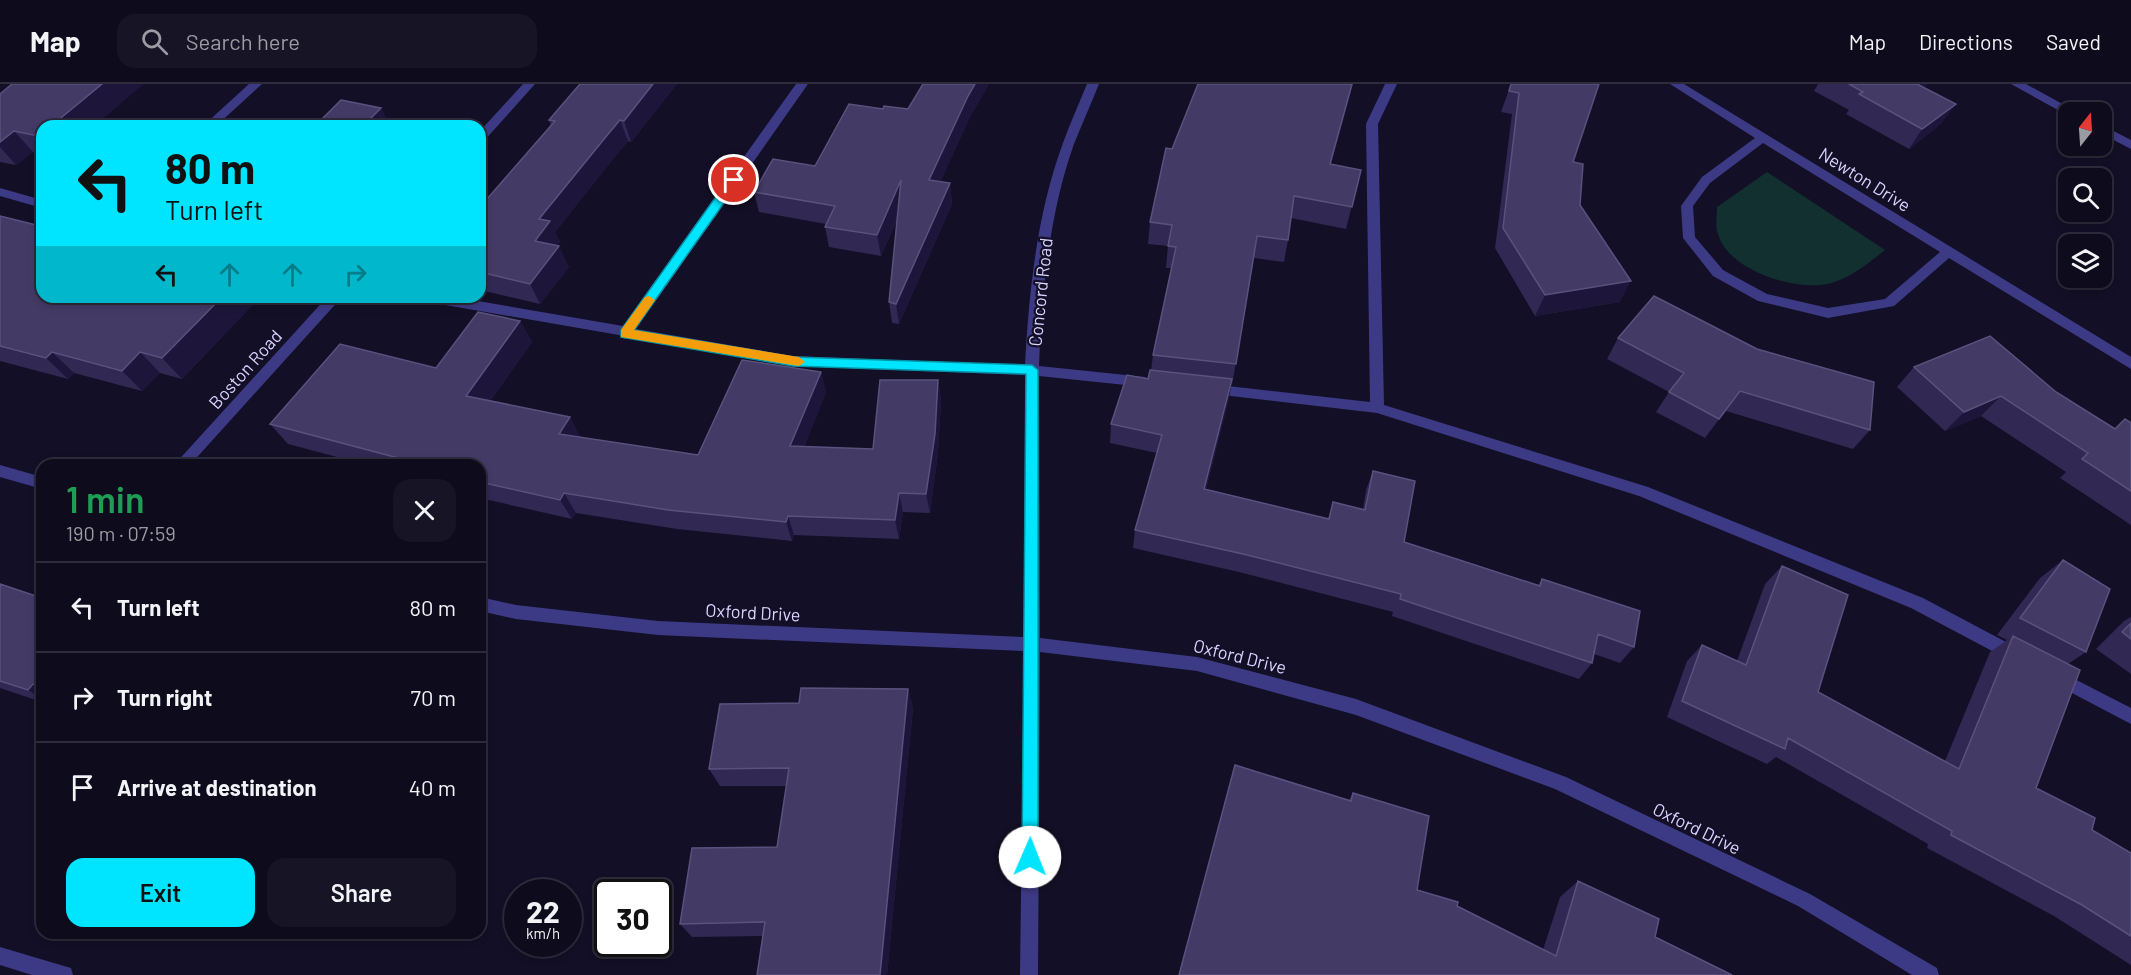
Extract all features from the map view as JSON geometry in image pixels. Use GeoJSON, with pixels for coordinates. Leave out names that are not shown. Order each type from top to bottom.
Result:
{"type":"FeatureCollection","features":[{"type":"Feature","properties":{"kind":"street"},"geometry":{"type":"LineString","coordinates":[[216,120],[256,84]]}},
{"type":"Feature","properties":{"kind":"street"},"geometry":{"type":"LineString","coordinates":[[486,131],[529,84]]}},
{"type":"Feature","properties":{"kind":"street"},"geometry":{"type":"LineString","coordinates":[[626,333],[802,84]]}},
{"type":"Feature","properties":{"kind":"street","name":"Concord Road"},"geometry":{"type":"LineString","coordinates":[[1029,975],[1032,370],[1042,245],[1059,172],[1080,110],[1093,84]]}},
{"type":"Feature","properties":{"kind":"street"},"geometry":{"type":"LineString","coordinates":[[1377,408],[1372,124],[1391,84]]}},
{"type":"Feature","properties":{"kind":"street","name":"Newton Drive"},"geometry":{"type":"LineString","coordinates":[[1676,84],[2131,364]]}},
{"type":"Feature","properties":{"kind":"street"},"geometry":{"type":"LineString","coordinates":[[2017,84],[2058,105]]}},
{"type":"Feature","properties":{"kind":"street"},"geometry":{"type":"LineString","coordinates":[[2112,135],[2131,145]]}},
{"type":"Feature","properties":{"kind":"street"},"geometry":{"type":"LineString","coordinates":[[1763,137],[1706,180],[1687,206],[1689,238],[1718,273],[1763,298],[1828,313],[1889,303],[1948,252]]}},
{"type":"Feature","properties":{"kind":"street"},"geometry":{"type":"LineString","coordinates":[[0,192],[36,202]]}},
{"type":"Feature","properties":{"kind":"street","name":"Boston Road"},"geometry":{"type":"LineString","coordinates":[[186,459],[330,303]]}},
{"type":"Feature","properties":{"kind":"street"},"geometry":{"type":"LineString","coordinates":[[461,303],[793,362],[1032,370],[1163,384]]}},
{"type":"Feature","properties":{"kind":"street"},"geometry":{"type":"LineString","coordinates":[[1198,388],[1377,408],[1643,491],[1917,603],[2131,716]]}},
{"type":"Feature","properties":{"kind":"street"},"geometry":{"type":"LineString","coordinates":[[0,471],[36,481]]}},
{"type":"Feature","properties":{"kind":"street","name":"Oxford Drive"},"geometry":{"type":"LineString","coordinates":[[486,605],[516,612],[658,628],[1032,644],[1197,664],[1356,707],[1560,783],[1804,900],[1930,975]]}},
{"type":"Feature","properties":{"kind":"street"},"geometry":{"type":"LineString","coordinates":[[0,956],[64,975]]}},
{"type":"Feature","properties":{"kind":"green space"},"geometry":{"type":"Polygon","coordinates":[[[1767,172],[1885,250],[1847,277],[1829,284],[1792,283],[1760,274],[1746,266],[1724,246],[1717,231],[1717,207],[1767,172]]]}},
{"type":"Feature","properties":{"kind":"building"},"geometry":{"type":"Polygon","coordinates":[[[12,84],[102,84],[58,120],[36,120],[36,136],[14,131],[0,142],[0,94],[12,84]]]}},
{"type":"Feature","properties":{"kind":"building"},"geometry":{"type":"Polygon","coordinates":[[[580,84],[653,84],[624,121],[620,120],[609,133],[539,219],[550,221],[535,241],[559,246],[530,284],[486,273],[486,200],[555,121],[549,120],[580,84]]]}},
{"type":"Feature","properties":{"kind":"building"},"geometry":{"type":"Polygon","coordinates":[[[923,84],[975,84],[929,180],[950,183],[896,304],[889,302],[901,180],[877,235],[825,227],[835,206],[754,192],[773,159],[815,166],[849,104],[883,109],[884,106],[908,109],[923,84]]]}},
{"type":"Feature","properties":{"kind":"building"},"geometry":{"type":"Polygon","coordinates":[[[1198,84],[1352,84],[1330,164],[1361,170],[1352,207],[1294,196],[1288,240],[1257,236],[1236,364],[1153,355],[1176,247],[1168,246],[1172,225],[1150,222],[1166,148],[1172,149],[1198,84]]]}},
{"type":"Feature","properties":{"kind":"building"},"geometry":{"type":"Polygon","coordinates":[[[1511,84],[1599,84],[1573,162],[1583,164],[1580,205],[1631,281],[1545,295],[1503,228],[1519,93],[1509,91],[1511,84]]]}},
{"type":"Feature","properties":{"kind":"building"},"geometry":{"type":"Polygon","coordinates":[[[1849,84],[1917,84],[1956,104],[1922,129],[1859,94],[1863,92],[1849,84]]]}},
{"type":"Feature","properties":{"kind":"building"},"geometry":{"type":"Polygon","coordinates":[[[341,100],[381,108],[369,120],[321,120],[341,100]]]}},
{"type":"Feature","properties":{"kind":"building"},"geometry":{"type":"Polygon","coordinates":[[[0,216],[36,225],[36,303],[216,303],[162,358],[140,352],[122,371],[52,352],[46,358],[0,346],[0,216]]]}},
{"type":"Feature","properties":{"kind":"building"},"geometry":{"type":"Polygon","coordinates":[[[1654,296],[1757,349],[1874,382],[1870,430],[1740,391],[1719,419],[1669,392],[1684,373],[1618,338],[1654,296]]]}},
{"type":"Feature","properties":{"kind":"building"},"geometry":{"type":"Polygon","coordinates":[[[478,312],[520,321],[466,396],[570,417],[559,434],[698,455],[742,360],[821,372],[790,446],[873,449],[880,380],[938,380],[935,434],[926,494],[899,493],[895,520],[788,516],[786,522],[668,510],[564,493],[560,500],[486,483],[486,459],[402,459],[270,424],[340,344],[436,368],[478,312]]]}},
{"type":"Feature","properties":{"kind":"building"},"geometry":{"type":"Polygon","coordinates":[[[1990,336],[2056,392],[2115,429],[2125,419],[2131,423],[2131,491],[2082,459],[2088,453],[2001,396],[1964,412],[1914,367],[1990,336]]]}},
{"type":"Feature","properties":{"kind":"building"},"geometry":{"type":"Polygon","coordinates":[[[1150,370],[1232,379],[1204,489],[1329,519],[1333,502],[1365,510],[1373,471],[1415,481],[1404,542],[1540,586],[1542,579],[1640,611],[1634,647],[1598,634],[1592,663],[1400,599],[1401,594],[1243,554],[1135,530],[1162,435],[1111,424],[1127,375],[1148,379],[1150,370]]]}},
{"type":"Feature","properties":{"kind":"building"},"geometry":{"type":"Polygon","coordinates":[[[2063,560],[2110,589],[2086,652],[2020,618],[2063,560]]]}},
{"type":"Feature","properties":{"kind":"building"},"geometry":{"type":"Polygon","coordinates":[[[1782,566],[1848,595],[1818,692],[1959,769],[2013,636],[2080,670],[2036,788],[2095,818],[2092,830],[2131,853],[2131,936],[2082,905],[1951,835],[1952,831],[1788,738],[1785,749],[1682,701],[1702,645],[1746,665],[1782,566]]]}},
{"type":"Feature","properties":{"kind":"building"},"geometry":{"type":"Polygon","coordinates":[[[0,584],[36,596],[36,685],[33,684],[28,690],[0,681],[0,584]]]}},
{"type":"Feature","properties":{"kind":"building"},"geometry":{"type":"Polygon","coordinates":[[[2131,623],[2131,639],[2122,632],[2131,623]]]}},
{"type":"Feature","properties":{"kind":"building"},"geometry":{"type":"Polygon","coordinates":[[[801,688],[908,689],[880,975],[757,975],[765,922],[680,924],[692,848],[777,847],[789,768],[709,769],[720,704],[799,703],[801,688]]]}},
{"type":"Feature","properties":{"kind":"building"},"geometry":{"type":"Polygon","coordinates":[[[1235,765],[1351,801],[1353,793],[1429,816],[1417,890],[1458,902],[1457,906],[1556,956],[1578,881],[1659,919],[1655,937],[1732,975],[1179,975],[1235,765]]]}},
{"type":"Feature","properties":{"kind":"slow traffic"},"geometry":{"type":"LineString","coordinates":[[649,300],[626,333],[799,362]]}},
{"type":"Feature","properties":{"kind":"route"},"geometry":{"type":"LineString","coordinates":[[734,180],[626,333],[793,362],[1032,370],[1030,857]]}}]}
